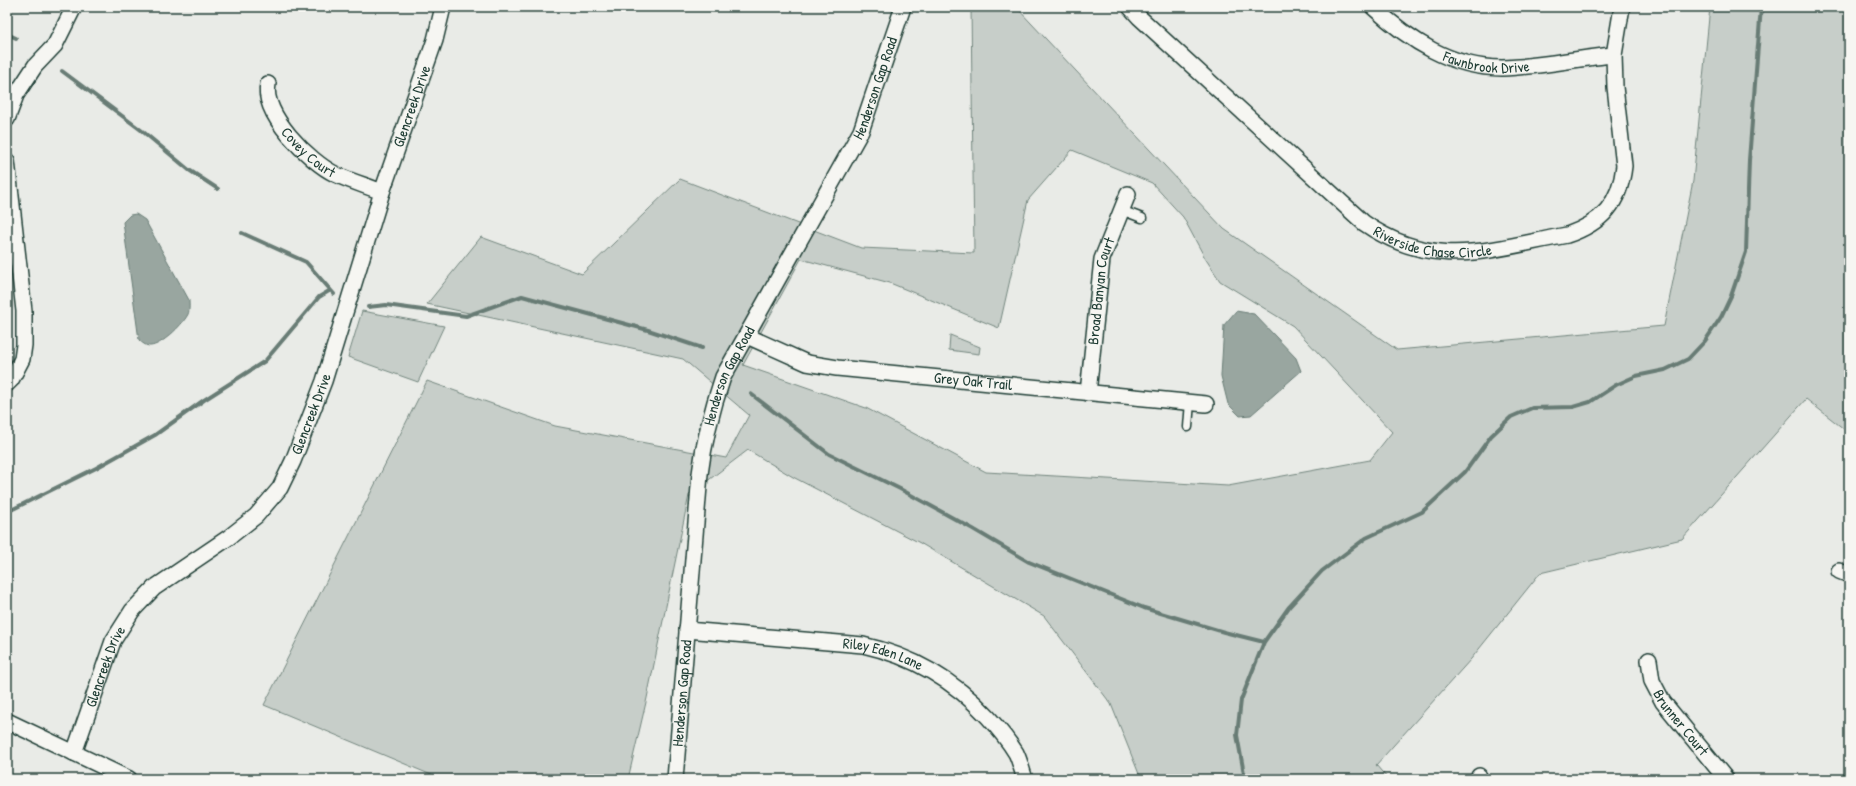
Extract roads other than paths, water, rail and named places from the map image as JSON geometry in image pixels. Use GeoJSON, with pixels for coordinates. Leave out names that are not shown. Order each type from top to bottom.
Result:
{"type":"FeatureCollection","features":[{"type":"Feature","properties":{"kind":"street"},"geometry":{"type":"LineString","coordinates":[[7,119],[16,95],[35,66],[56,44],[74,7]]}},
{"type":"Feature","properties":{"kind":"street","name":"Glencreek Drive"},"geometry":{"type":"LineString","coordinates":[[74,753],[113,641],[132,612],[154,588],[228,538],[256,516],[280,488],[293,461],[324,381],[382,192],[435,40],[443,7]]}},
{"type":"Feature","properties":{"kind":"street","name":"Henderson Gap Road"},"geometry":{"type":"LineString","coordinates":[[675,779],[700,474],[712,407],[723,377],[747,336],[795,245],[845,162],[861,131],[903,7]]}},
{"type":"Feature","properties":{"kind":"street","name":"Riverside Chase Circle"},"geometry":{"type":"LineString","coordinates":[[1130,7],[1144,22],[1364,223],[1380,234],[1398,243],[1417,249],[1442,253],[1473,252],[1567,235],[1583,230],[1607,211],[1617,195],[1623,177],[1624,166],[1615,86],[1614,55],[1622,7]]}},
{"type":"Feature","properties":{"kind":"street","name":"Fawnbrook Drive"},"geometry":{"type":"LineString","coordinates":[[1373,7],[1388,21],[1422,45],[1441,55],[1470,64],[1502,68],[1614,55]]}},
{"type":"Feature","properties":{"kind":"street","name":"Covey Court"},"geometry":{"type":"LineString","coordinates":[[268,84],[266,90],[279,122],[302,149],[318,163],[335,174],[382,192]]}},
{"type":"Feature","properties":{"kind":"street"},"geometry":{"type":"LineString","coordinates":[[7,161],[24,311],[24,345],[22,359],[11,380],[7,384]]}},
{"type":"Feature","properties":{"kind":"street","name":"Broad Banyan Court"},"geometry":{"type":"LineString","coordinates":[[1088,393],[1102,259],[1128,194]]}},
{"type":"Feature","properties":{"kind":"street","name":"Grey Oak Trail"},"geometry":{"type":"LineString","coordinates":[[747,336],[807,363],[837,368],[1206,404]]}},
{"type":"Feature","properties":{"kind":"street","name":"Riley Eden Lane"},"geometry":{"type":"LineString","coordinates":[[687,630],[863,645],[888,651],[914,661],[946,679],[981,709],[999,729],[1016,754],[1025,779]]}},
{"type":"Feature","properties":{"kind":"street","name":"Brunner Court"},"geometry":{"type":"LineString","coordinates":[[1649,660],[1652,681],[1663,702],[1726,779]]}},
{"type":"Feature","properties":{"kind":"street"},"geometry":{"type":"LineString","coordinates":[[7,721],[129,779]]}},
{"type":"Feature","properties":{"kind":"lane"},"geometry":{"type":"LineString","coordinates":[[1121,210],[1142,218]]}},
{"type":"Feature","properties":{"kind":"lane"},"geometry":{"type":"LineString","coordinates":[[1188,427],[1190,402]]}},
{"type":"Feature","properties":{"kind":"waterway"},"geometry":{"type":"LineString","coordinates":[[1245,779],[1237,735],[1241,700],[1264,642],[1289,607],[1322,571],[1366,538],[1422,512],[1465,472],[1491,436],[1511,417],[1532,408],[1573,407],[1590,402],[1616,385],[1636,376],[1665,370],[1688,359],[1705,341],[1721,317],[1731,296],[1746,252],[1749,160],[1761,7]]}},
{"type":"Feature","properties":{"kind":"waterway"},"geometry":{"type":"LineString","coordinates":[[7,34],[16,38]]}},
{"type":"Feature","properties":{"kind":"waterway"},"geometry":{"type":"LineString","coordinates":[[62,71],[141,130],[189,170],[218,189]]}},
{"type":"Feature","properties":{"kind":"waterway"},"geometry":{"type":"LineString","coordinates":[[242,233],[306,262],[334,294]]}},
{"type":"Feature","properties":{"kind":"waterway"},"geometry":{"type":"LineString","coordinates":[[7,512],[96,468],[155,435],[204,400],[265,361],[319,297],[329,291]]}},
{"type":"Feature","properties":{"kind":"waterway"},"geometry":{"type":"LineString","coordinates":[[368,307],[386,305],[466,316],[522,296],[648,330],[702,348]]}},
{"type":"Feature","properties":{"kind":"waterway"},"geometry":{"type":"LineString","coordinates":[[751,394],[829,454],[900,489],[1029,562],[1144,608],[1224,632],[1264,642]]}}]}
